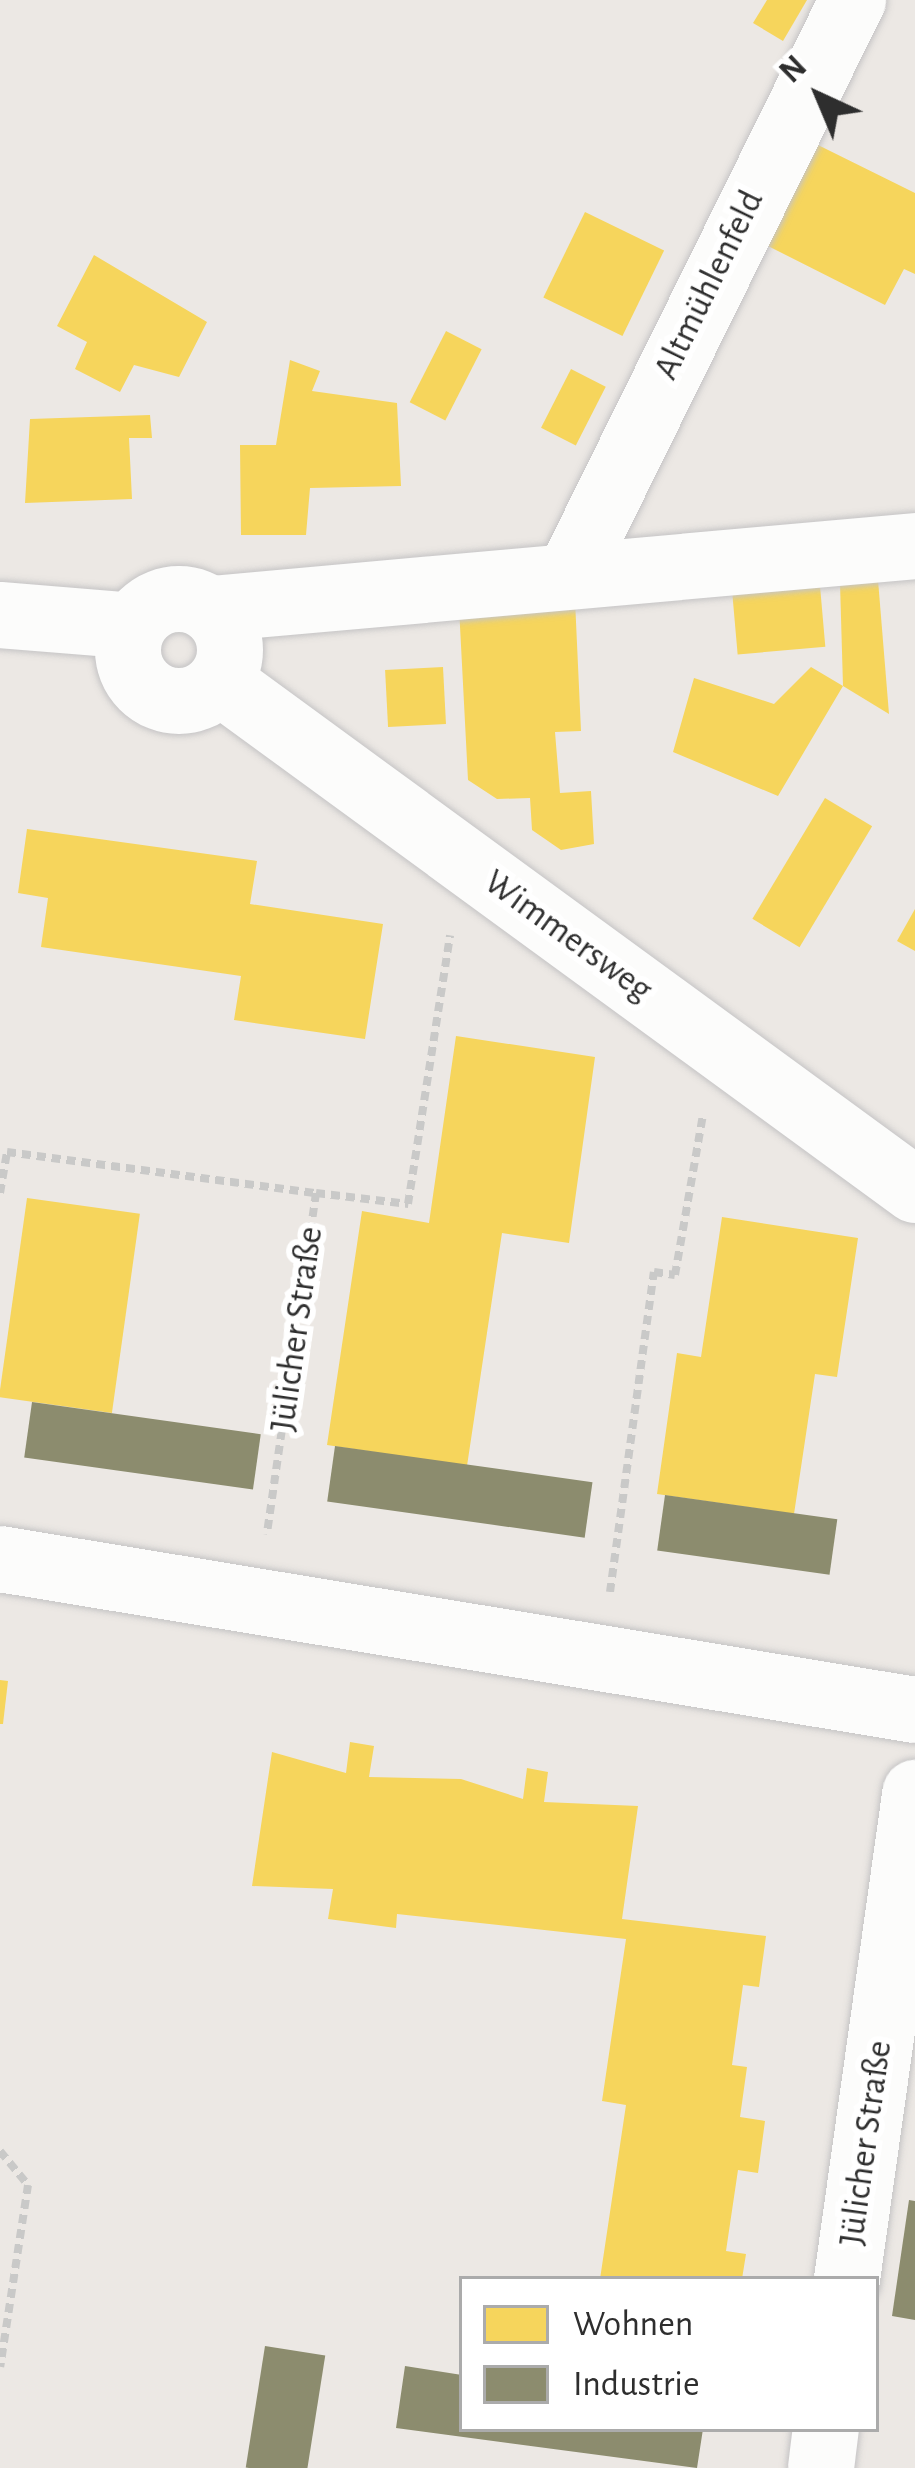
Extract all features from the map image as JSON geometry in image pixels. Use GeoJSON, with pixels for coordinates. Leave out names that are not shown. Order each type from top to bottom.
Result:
{"type":"FeatureCollection","features":[{"type":"Feature","properties":{"kind":"street","name":"Altmühlenfeld"},"geometry":{"type":"LineString","coordinates":[[571,572],[853,0]]}},
{"type":"Feature","properties":{"kind":"street"},"geometry":{"type":"LineString","coordinates":[[0,615],[134,626],[169,599],[211,609],[571,572],[915,546]]}},
{"type":"Feature","properties":{"kind":"street"},"geometry":{"type":"LineString","coordinates":[[134,626],[129,660],[149,692],[184,701],[220,682],[231,647],[211,609]]}},
{"type":"Feature","properties":{"kind":"street","name":"Wimmersweg"},"geometry":{"type":"LineString","coordinates":[[220,682],[915,1190]]}},
{"type":"Feature","properties":{"kind":"street"},"geometry":{"type":"LineString","coordinates":[[0,1559],[915,1710]]}},
{"type":"Feature","properties":{"kind":"street","name":"Jülicher Straße"},"geometry":{"type":"LineString","coordinates":[[847,2276],[915,1793]]}},
{"type":"Feature","properties":{"kind":"street"},"geometry":{"type":"LineString","coordinates":[[821,2468],[826,2432]]}},
{"type":"Feature","properties":{"kind":"path"},"geometry":{"type":"LineString","coordinates":[[316,1193],[408,1204],[462,858]]}},
{"type":"Feature","properties":{"kind":"path"},"geometry":{"type":"LineString","coordinates":[[601,1659],[654,1272],[675,1275],[715,1044]]}},
{"type":"Feature","properties":{"kind":"path","name":"Jülicher Straße"},"geometry":{"type":"LineString","coordinates":[[0,1193],[7,1152],[316,1193],[258,1602]]}},
{"type":"Feature","properties":{"kind":"path"},"geometry":{"type":"LineString","coordinates":[[0,2151],[28,2185],[0,2367]]}},
{"type":"Feature","properties":{"kind":"building: Wohnen"},"geometry":{"type":"Polygon","coordinates":[[[767,0],[807,0],[783,41],[753,23],[767,0]]]}},
{"type":"Feature","properties":{"kind":"building: Wohnen"},"geometry":{"type":"Polygon","coordinates":[[[818,145],[915,193],[915,274],[904,269],[885,305],[768,246],[818,145]]]}},
{"type":"Feature","properties":{"kind":"building: Wohnen"},"geometry":{"type":"Polygon","coordinates":[[[585,212],[664,251],[622,336],[543,297],[585,212]]]}},
{"type":"Feature","properties":{"kind":"building: Wohnen"},"geometry":{"type":"Polygon","coordinates":[[[94,255],[207,322],[179,377],[134,365],[120,392],[75,369],[87,342],[57,326],[94,255]]]}},
{"type":"Feature","properties":{"kind":"building: Wohnen"},"geometry":{"type":"Polygon","coordinates":[[[446,331],[482,349],[445,420],[410,402],[446,331]]]}},
{"type":"Feature","properties":{"kind":"building: Wohnen"},"geometry":{"type":"Polygon","coordinates":[[[290,360],[320,371],[312,391],[397,403],[401,486],[310,488],[306,535],[241,535],[240,445],[276,445],[290,360]]]}},
{"type":"Feature","properties":{"kind":"building: Wohnen"},"geometry":{"type":"Polygon","coordinates":[[[571,369],[606,387],[576,446],[541,428],[571,369]]]}},
{"type":"Feature","properties":{"kind":"building: Wohnen"},"geometry":{"type":"Polygon","coordinates":[[[150,415],[152,438],[129,438],[132,499],[25,503],[30,419],[150,415]]]}},
{"type":"Feature","properties":{"kind":"building: Wohnen"},"geometry":{"type":"Polygon","coordinates":[[[878,580],[889,714],[843,686],[840,583],[878,580]]]}},
{"type":"Feature","properties":{"kind":"building: Wohnen"},"geometry":{"type":"Polygon","coordinates":[[[820,586],[825,647],[738,654],[732,594],[820,586]]]}},
{"type":"Feature","properties":{"kind":"building: Wohnen"},"geometry":{"type":"Polygon","coordinates":[[[575,600],[581,731],[555,732],[560,793],[591,791],[594,844],[561,850],[532,830],[530,798],[497,799],[468,780],[459,607],[575,600]]]}},
{"type":"Feature","properties":{"kind":"building: Wohnen"},"geometry":{"type":"Polygon","coordinates":[[[443,667],[446,724],[388,727],[385,670],[443,667]]]}},
{"type":"Feature","properties":{"kind":"building: Wohnen"},"geometry":{"type":"Polygon","coordinates":[[[811,667],[843,686],[778,796],[673,752],[694,678],[774,704],[811,667]]]}},
{"type":"Feature","properties":{"kind":"building: Wohnen"},"geometry":{"type":"Polygon","coordinates":[[[825,798],[872,826],[800,947],[752,919],[825,798]]]}},
{"type":"Feature","properties":{"kind":"building: Wohnen"},"geometry":{"type":"Polygon","coordinates":[[[27,829],[257,861],[250,904],[383,924],[365,1039],[234,1020],[241,976],[41,947],[48,898],[18,893],[27,829]]]}},
{"type":"Feature","properties":{"kind":"building: Wohnen"},"geometry":{"type":"Polygon","coordinates":[[[915,909],[915,951],[897,941],[915,909]]]}},
{"type":"Feature","properties":{"kind":"building: Wohnen"},"geometry":{"type":"Polygon","coordinates":[[[456,1036],[595,1057],[569,1243],[502,1233],[467,1466],[327,1445],[362,1211],[429,1223],[456,1036]]]}},
{"type":"Feature","properties":{"kind":"building: Wohnen"},"geometry":{"type":"Polygon","coordinates":[[[27,1198],[140,1214],[112,1413],[0,1397],[27,1198]]]}},
{"type":"Feature","properties":{"kind":"building: Wohnen"},"geometry":{"type":"Polygon","coordinates":[[[722,1217],[858,1238],[837,1377],[815,1374],[794,1514],[657,1494],[677,1353],[701,1357],[722,1217]]]}},
{"type":"Feature","properties":{"kind":"building: Wohnen"},"geometry":{"type":"Polygon","coordinates":[[[0,1680],[8,1681],[3,1724],[0,1724],[0,1680]]]}},
{"type":"Feature","properties":{"kind":"building: Wohnen"},"geometry":{"type":"Polygon","coordinates":[[[350,1742],[374,1746],[369,1777],[461,1779],[523,1799],[527,1768],[548,1772],[544,1802],[638,1806],[622,1919],[766,1936],[759,1987],[743,1985],[732,2065],[747,2067],[740,2117],[765,2121],[758,2173],[738,2170],[726,2251],[746,2254],[742,2276],[600,2276],[626,2105],[602,2101],[626,1939],[397,1914],[396,1928],[328,1919],[333,1889],[252,1886],[272,1752],[346,1773],[350,1742]]]}},
{"type":"Feature","properties":{"kind":"building: Industrie"},"geometry":{"type":"Polygon","coordinates":[[[32,1402],[261,1434],[253,1490],[24,1457],[32,1402]]]}},
{"type":"Feature","properties":{"kind":"building: Industrie"},"geometry":{"type":"Polygon","coordinates":[[[335,1446],[592,1482],[585,1538],[327,1501],[335,1446]]]}},
{"type":"Feature","properties":{"kind":"building: Industrie"},"geometry":{"type":"Polygon","coordinates":[[[665,1495],[837,1519],[830,1575],[657,1550],[665,1495]]]}},
{"type":"Feature","properties":{"kind":"building: Industrie"},"geometry":{"type":"Polygon","coordinates":[[[909,2200],[915,2201],[915,2320],[892,2316],[909,2200]]]}},
{"type":"Feature","properties":{"kind":"building: Industrie"},"geometry":{"type":"Polygon","coordinates":[[[265,2346],[325,2356],[307,2468],[246,2467],[265,2346]]]}},
{"type":"Feature","properties":{"kind":"building: Industrie"},"geometry":{"type":"Polygon","coordinates":[[[405,2366],[459,2375],[459,2432],[703,2432],[697,2468],[396,2428],[405,2366]]]}}]}
